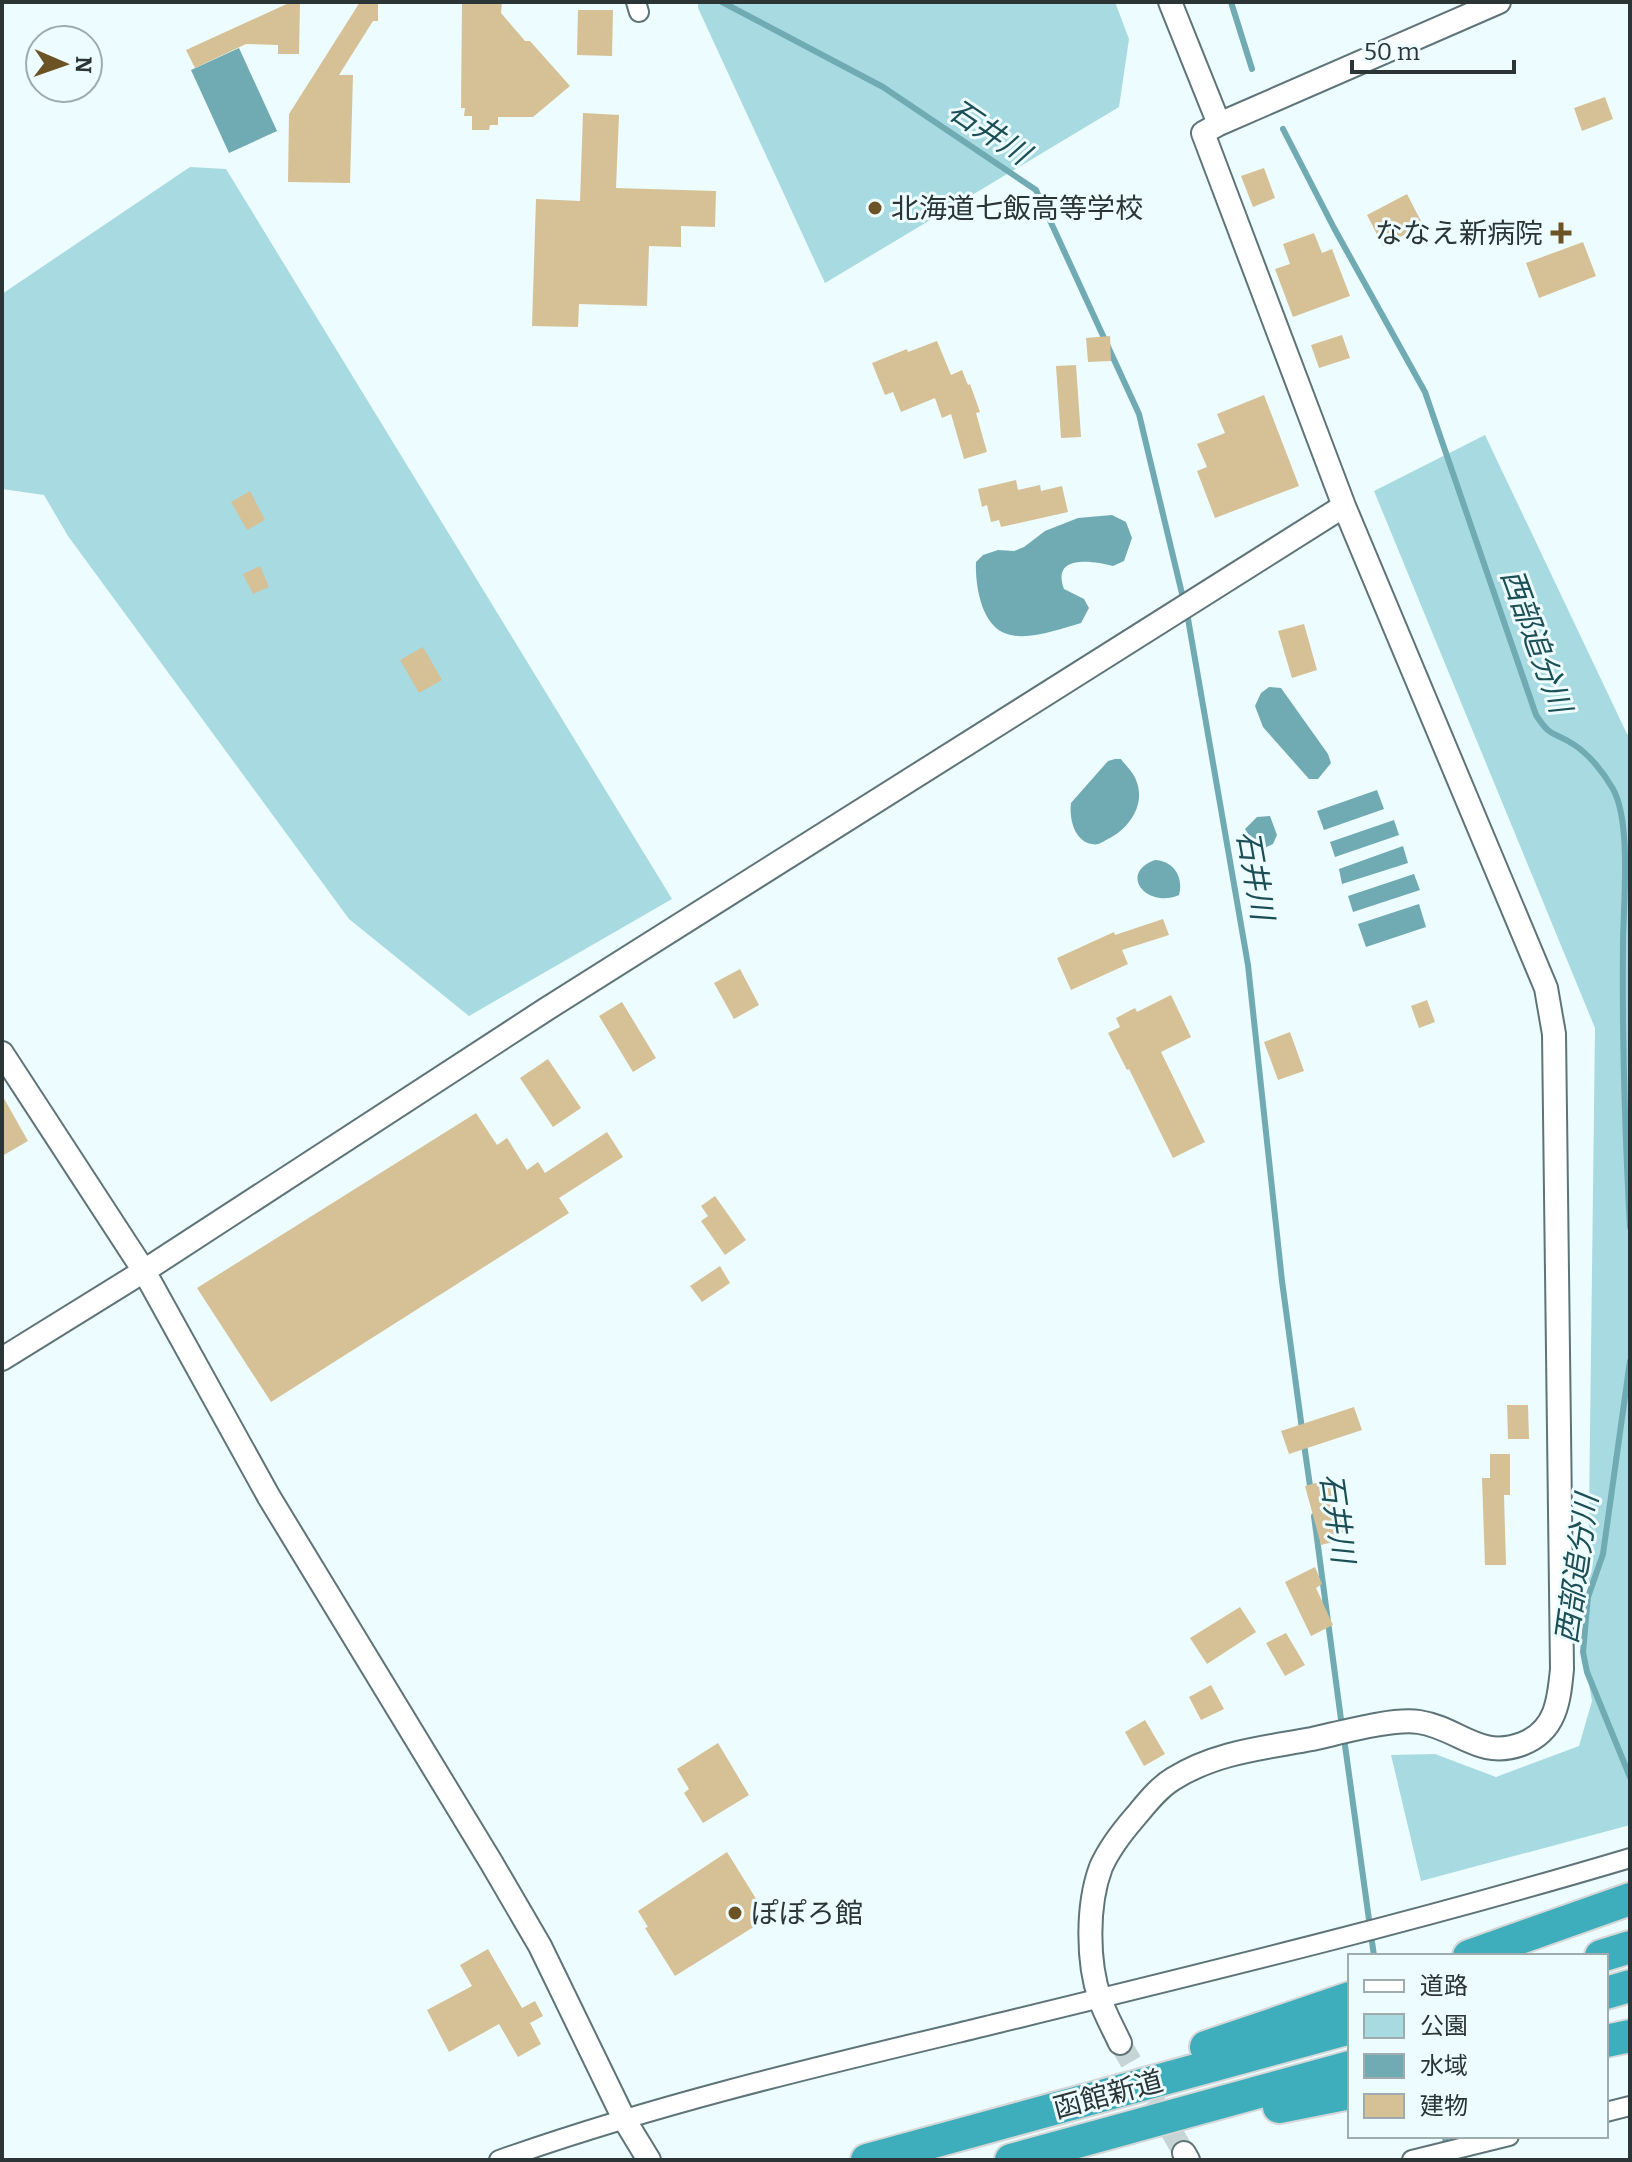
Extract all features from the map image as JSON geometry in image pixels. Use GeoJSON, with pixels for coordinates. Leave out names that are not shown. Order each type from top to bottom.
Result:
{"type":"FeatureCollection","features":[{"type":"Feature","properties":{"kind":"highway"},"geometry":{"type":"LineString","coordinates":[[1475,1954],[1630,1899]]}},
{"type":"Feature","properties":{"kind":"highway"},"geometry":{"type":"LineString","coordinates":[[1607,1954],[1630,1947]]}},
{"type":"Feature","properties":{"kind":"highway"},"geometry":{"type":"LineString","coordinates":[[1608,1992],[1630,1986]]}},
{"type":"Feature","properties":{"kind":"highway"},"geometry":{"type":"LineString","coordinates":[[877,2157],[1348,1999]]}},
{"type":"Feature","properties":{"kind":"highway","name":"函館新道"},"geometry":{"type":"LineString","coordinates":[[877,2157],[1348,2029]]}},
{"type":"Feature","properties":{"kind":"highway"},"geometry":{"type":"LineString","coordinates":[[1608,2041],[1630,2036]]}},
{"type":"Feature","properties":{"kind":"highway","name":"函館新道"},"geometry":{"type":"LineString","coordinates":[[1011,2160],[1348,2068]]}},
{"type":"Feature","properties":{"kind":"highway"},"geometry":{"type":"LineString","coordinates":[[1051,2149],[1348,2093]]}},
{"type":"Feature","properties":{"kind":"street"},"geometry":{"type":"LineString","coordinates":[[1170,2],[1219,124]]}},
{"type":"Feature","properties":{"kind":"street"},"geometry":{"type":"LineString","coordinates":[[1120,2043],[1099,1998],[1091,1961],[1091,1919],[1101,1869],[1119,1835],[1171,1780],[1214,1759],[1242,1750],[1360,1728],[1418,1722],[1445,1729],[1487,1749],[1504,1749],[1534,1738],[1552,1721],[1560,1698],[1554,1049],[1546,988],[1344,506],[1203,133],[1499,2]]}},
{"type":"Feature","properties":{"kind":"street"},"geometry":{"type":"LineString","coordinates":[[2,1359],[144,1271],[545,1010],[1344,506]]}},
{"type":"Feature","properties":{"kind":"street"},"geometry":{"type":"LineString","coordinates":[[2,1053],[144,1271],[269,1497],[540,1946],[624,2119],[649,2160]]}},
{"type":"Feature","properties":{"kind":"street"},"geometry":{"type":"LineString","coordinates":[[499,2160],[768,2077],[1428,1917],[1630,1858]]}},
{"type":"Feature","properties":{"kind":"street"},"geometry":{"type":"LineString","coordinates":[[1608,2112],[1630,2106]]}},
{"type":"Feature","properties":{"kind":"street"},"geometry":{"type":"LineString","coordinates":[[1412,2160],[1501,2138]]}},
{"type":"Feature","properties":{"kind":"green space","name":"北海道七飯高等学校"},"geometry":{"type":"Polygon","coordinates":[[[698,2],[1115,2],[1129,39],[1119,107],[825,283],[698,8],[698,2]]]}},
{"type":"Feature","properties":{"kind":"green space"},"geometry":{"type":"Polygon","coordinates":[[[190,167],[226,169],[672,899],[469,1016],[349,919],[68,536],[44,495],[2,489],[2,294],[190,167]]]}},
{"type":"Feature","properties":{"kind":"green space"},"geometry":{"type":"Polygon","coordinates":[[[1485,435],[1630,735],[1630,1825],[1421,1881],[1391,1755],[1435,1754],[1496,1777],[1579,1746],[1592,1701],[1583,1652],[1588,1597],[1595,1028],[1374,491],[1485,435]]]}},
{"type":"Feature","properties":{"kind":"water"},"geometry":{"type":"Polygon","coordinates":[[[239,48],[277,131],[229,153],[191,70],[239,48]]]}},
{"type":"Feature","properties":{"kind":"water"},"geometry":{"type":"Polygon","coordinates":[[[1112,515],[1126,522],[1132,538],[1124,561],[1113,566],[1076,562],[1063,570],[1064,589],[1084,599],[1089,608],[1081,623],[1024,636],[998,630],[981,603],[976,562],[983,555],[998,550],[1014,551],[1024,547],[1045,531],[1078,518],[1112,515]]]}},
{"type":"Feature","properties":{"kind":"water"},"geometry":{"type":"Polygon","coordinates":[[[1269,687],[1281,688],[1328,754],[1331,763],[1318,779],[1309,779],[1263,727],[1255,706],[1261,693],[1269,687]]]}},
{"type":"Feature","properties":{"kind":"water"},"geometry":{"type":"Polygon","coordinates":[[[1121,759],[1135,777],[1139,789],[1137,806],[1124,828],[1099,844],[1092,844],[1077,834],[1071,803],[1108,761],[1121,759]]]}},
{"type":"Feature","properties":{"kind":"water"},"geometry":{"type":"Polygon","coordinates":[[[1377,790],[1384,809],[1324,830],[1317,811],[1377,790]]]}},
{"type":"Feature","properties":{"kind":"water"},"geometry":{"type":"Polygon","coordinates":[[[1270,816],[1277,835],[1273,844],[1264,848],[1255,845],[1245,829],[1257,817],[1270,816]]]}},
{"type":"Feature","properties":{"kind":"water"},"geometry":{"type":"Polygon","coordinates":[[[1394,820],[1399,835],[1335,857],[1330,842],[1394,820]]]}},
{"type":"Feature","properties":{"kind":"water"},"geometry":{"type":"Polygon","coordinates":[[[1403,846],[1408,863],[1342,884],[1339,869],[1403,846]]]}},
{"type":"Feature","properties":{"kind":"water"},"geometry":{"type":"Polygon","coordinates":[[[1155,860],[1167,863],[1176,871],[1180,882],[1179,895],[1157,897],[1141,888],[1138,873],[1155,860]]]}},
{"type":"Feature","properties":{"kind":"water"},"geometry":{"type":"Polygon","coordinates":[[[1414,874],[1420,890],[1353,912],[1348,896],[1414,874]]]}},
{"type":"Feature","properties":{"kind":"water"},"geometry":{"type":"Polygon","coordinates":[[[1419,904],[1426,927],[1366,947],[1358,924],[1419,904]]]}},
{"type":"Feature","properties":{"kind":"building"},"geometry":{"type":"Polygon","coordinates":[[[291,2],[300,2],[299,54],[278,54],[278,45],[246,44],[195,68],[186,50],[291,2]]]}},
{"type":"Feature","properties":{"kind":"building"},"geometry":{"type":"Polygon","coordinates":[[[360,2],[378,2],[378,21],[373,21],[339,75],[353,75],[350,183],[288,182],[289,114],[360,2]]]}},
{"type":"Feature","properties":{"kind":"building"},"geometry":{"type":"Polygon","coordinates":[[[462,2],[502,2],[501,13],[570,86],[533,117],[498,117],[498,125],[490,125],[489,130],[472,130],[472,116],[464,116],[465,108],[461,108],[462,2]]]}},
{"type":"Feature","properties":{"kind":"building"},"geometry":{"type":"Polygon","coordinates":[[[578,10],[613,10],[612,56],[577,55],[578,10]]]}},
{"type":"Feature","properties":{"kind":"building"},"geometry":{"type":"Polygon","coordinates":[[[1605,97],[1613,119],[1582,131],[1574,108],[1605,97]]]}},
{"type":"Feature","properties":{"kind":"building"},"geometry":{"type":"Polygon","coordinates":[[[583,113],[619,115],[616,188],[716,191],[715,227],[681,226],[681,247],[649,246],[647,306],[579,304],[578,327],[532,326],[536,199],[580,201],[583,113]]]}},
{"type":"Feature","properties":{"kind":"building"},"geometry":{"type":"Polygon","coordinates":[[[1264,168],[1275,198],[1253,207],[1241,176],[1264,168]]]}},
{"type":"Feature","properties":{"kind":"building"},"geometry":{"type":"Polygon","coordinates":[[[1407,194],[1423,225],[1383,246],[1367,215],[1407,194]]]}},
{"type":"Feature","properties":{"kind":"building"},"geometry":{"type":"Polygon","coordinates":[[[1314,233],[1322,253],[1332,249],[1350,296],[1293,317],[1275,269],[1290,264],[1283,244],[1314,233]]]}},
{"type":"Feature","properties":{"kind":"building"},"geometry":{"type":"Polygon","coordinates":[[[1583,242],[1596,276],[1539,298],[1526,263],[1583,242]]]}},
{"type":"Feature","properties":{"kind":"building"},"geometry":{"type":"Polygon","coordinates":[[[1342,335],[1350,358],[1319,368],[1311,345],[1342,335]]]}},
{"type":"Feature","properties":{"kind":"building"},"geometry":{"type":"Polygon","coordinates":[[[1110,336],[1111,361],[1088,362],[1086,338],[1110,336]]]}},
{"type":"Feature","properties":{"kind":"building"},"geometry":{"type":"Polygon","coordinates":[[[937,341],[951,375],[962,370],[970,384],[980,412],[976,413],[987,452],[964,459],[951,414],[942,418],[935,398],[901,412],[893,392],[885,395],[872,363],[937,341]]]}},
{"type":"Feature","properties":{"kind":"building"},"geometry":{"type":"Polygon","coordinates":[[[1076,365],[1081,437],[1061,438],[1056,366],[1076,365]]]}},
{"type":"Feature","properties":{"kind":"building"},"geometry":{"type":"Polygon","coordinates":[[[1264,395],[1299,486],[1215,518],[1197,471],[1207,467],[1197,444],[1225,433],[1217,414],[1264,395]]]}},
{"type":"Feature","properties":{"kind":"building"},"geometry":{"type":"Polygon","coordinates":[[[1016,480],[1018,490],[1040,485],[1041,491],[1062,486],[1068,512],[1001,527],[999,520],[991,522],[987,505],[982,507],[978,489],[1016,480]]]}},
{"type":"Feature","properties":{"kind":"building"},"geometry":{"type":"Polygon","coordinates":[[[250,491],[265,520],[247,530],[231,502],[250,491]]]}},
{"type":"Feature","properties":{"kind":"building"},"geometry":{"type":"Polygon","coordinates":[[[260,566],[269,587],[253,594],[243,574],[260,566]]]}},
{"type":"Feature","properties":{"kind":"building"},"geometry":{"type":"Polygon","coordinates":[[[1304,624],[1317,670],[1292,678],[1278,631],[1304,624]]]}},
{"type":"Feature","properties":{"kind":"building"},"geometry":{"type":"Polygon","coordinates":[[[423,647],[442,680],[419,693],[400,660],[423,647]]]}},
{"type":"Feature","properties":{"kind":"building"},"geometry":{"type":"Polygon","coordinates":[[[1163,919],[1169,935],[1122,950],[1128,964],[1071,990],[1057,958],[1114,932],[1115,935],[1163,919]]]}},
{"type":"Feature","properties":{"kind":"building"},"geometry":{"type":"Polygon","coordinates":[[[740,969],[759,1005],[734,1019],[714,983],[740,969]]]}},
{"type":"Feature","properties":{"kind":"building"},"geometry":{"type":"Polygon","coordinates":[[[1171,995],[1191,1037],[1161,1052],[1205,1142],[1173,1158],[1108,1033],[1120,1027],[1116,1018],[1135,1008],[1137,1012],[1171,995]]]}},
{"type":"Feature","properties":{"kind":"building"},"geometry":{"type":"Polygon","coordinates":[[[1427,1000],[1435,1022],[1419,1028],[1411,1006],[1427,1000]]]}},
{"type":"Feature","properties":{"kind":"building"},"geometry":{"type":"Polygon","coordinates":[[[622,1002],[656,1058],[633,1072],[599,1016],[622,1002]]]}},
{"type":"Feature","properties":{"kind":"building"},"geometry":{"type":"Polygon","coordinates":[[[1290,1032],[1304,1071],[1278,1080],[1264,1042],[1290,1032]]]}},
{"type":"Feature","properties":{"kind":"building"},"geometry":{"type":"Polygon","coordinates":[[[548,1059],[581,1108],[553,1127],[520,1078],[548,1059]]]}},
{"type":"Feature","properties":{"kind":"building"},"geometry":{"type":"Polygon","coordinates":[[[2,1095],[28,1141],[2,1156],[2,1095]]]}},
{"type":"Feature","properties":{"kind":"building"},"geometry":{"type":"Polygon","coordinates":[[[476,1113],[497,1145],[507,1138],[527,1170],[538,1162],[545,1173],[607,1132],[623,1157],[559,1198],[569,1213],[271,1402],[197,1288],[476,1113]]]}},
{"type":"Feature","properties":{"kind":"building"},"geometry":{"type":"Polygon","coordinates":[[[715,1196],[746,1240],[725,1255],[701,1221],[708,1216],[701,1206],[715,1196]]]}},
{"type":"Feature","properties":{"kind":"building"},"geometry":{"type":"Polygon","coordinates":[[[720,1266],[730,1283],[702,1302],[690,1286],[720,1266]]]}},
{"type":"Feature","properties":{"kind":"building"},"geometry":{"type":"Polygon","coordinates":[[[1507,1405],[1528,1405],[1529,1439],[1508,1439],[1507,1405]]]}},
{"type":"Feature","properties":{"kind":"building"},"geometry":{"type":"Polygon","coordinates":[[[1354,1407],[1362,1430],[1289,1454],[1281,1431],[1354,1407]]]}},
{"type":"Feature","properties":{"kind":"building"},"geometry":{"type":"Polygon","coordinates":[[[1490,1454],[1510,1454],[1510,1495],[1504,1495],[1506,1565],[1485,1565],[1482,1478],[1490,1478],[1490,1454]]]}},
{"type":"Feature","properties":{"kind":"building"},"geometry":{"type":"Polygon","coordinates":[[[1330,1479],[1344,1531],[1339,1533],[1340,1540],[1321,1545],[1305,1486],[1330,1479]]]}},
{"type":"Feature","properties":{"kind":"building"},"geometry":{"type":"Polygon","coordinates":[[[1315,1567],[1322,1584],[1316,1588],[1333,1625],[1311,1636],[1285,1582],[1315,1567]]]}},
{"type":"Feature","properties":{"kind":"building"},"geometry":{"type":"Polygon","coordinates":[[[1240,1607],[1256,1632],[1207,1664],[1190,1638],[1240,1607]]]}},
{"type":"Feature","properties":{"kind":"building"},"geometry":{"type":"Polygon","coordinates":[[[1286,1633],[1305,1665],[1285,1676],[1266,1643],[1286,1633]]]}},
{"type":"Feature","properties":{"kind":"building"},"geometry":{"type":"Polygon","coordinates":[[[1211,1685],[1224,1709],[1201,1720],[1189,1697],[1211,1685]]]}},
{"type":"Feature","properties":{"kind":"building"},"geometry":{"type":"Polygon","coordinates":[[[1145,1720],[1165,1754],[1144,1766],[1125,1732],[1145,1720]]]}},
{"type":"Feature","properties":{"kind":"building"},"geometry":{"type":"Polygon","coordinates":[[[718,1743],[749,1795],[703,1823],[684,1793],[689,1789],[677,1769],[718,1743]]]}},
{"type":"Feature","properties":{"kind":"building","name":"ぽぽろ館"},"geometry":{"type":"Polygon","coordinates":[[[727,1852],[768,1918],[675,1976],[638,1911],[727,1852]]]}},
{"type":"Feature","properties":{"kind":"building"},"geometry":{"type":"Polygon","coordinates":[[[488,1949],[522,2008],[535,2001],[543,2016],[530,2023],[541,2044],[518,2057],[499,2024],[449,2052],[427,2010],[472,1986],[460,1965],[488,1949]]]}},
{"type":"Feature","properties":{"kind":"waterway","name":"石井川"},"geometry":{"type":"LineString","coordinates":[[722,2],[883,87],[1036,190],[1139,414],[1184,602]]}},
{"type":"Feature","properties":{"kind":"waterway","name":"西部追分川"},"geometry":{"type":"LineString","coordinates":[[1231,2],[1252,69]]}},
{"type":"Feature","properties":{"kind":"waterway","name":"西部追分川"},"geometry":{"type":"LineString","coordinates":[[1283,129],[1425,392],[1536,715],[1549,731],[1590,758],[1613,789],[1619,804],[1625,843],[1623,1016],[1630,1227]]}},
{"type":"Feature","properties":{"kind":"waterway","name":"石井川"},"geometry":{"type":"LineString","coordinates":[[1187,613],[1248,965],[1282,1281],[1302,1429]]}},
{"type":"Feature","properties":{"kind":"waterway","name":"西部追分川"},"geometry":{"type":"LineString","coordinates":[[1630,1361],[1603,1554],[1588,1597],[1583,1652],[1587,1672],[1630,1777]]}},
{"type":"Feature","properties":{"kind":"waterway","name":"石井川"},"geometry":{"type":"LineString","coordinates":[[1304,1444],[1311,1493]]}},
{"type":"Feature","properties":{"kind":"waterway","name":"石井川"},"geometry":{"type":"LineString","coordinates":[[1314,1516],[1342,1727]]}},
{"type":"Feature","properties":{"kind":"waterway","name":"石井川"},"geometry":{"type":"LineString","coordinates":[[1344,1738],[1374,1954]]}},
{"type":"Feature","properties":{"kind":"waterway","name":"石井川"},"geometry":{"type":"LineString","coordinates":[[1445,2138],[1454,2160]]}},
{"type":"Feature","properties":{"kind":"tunnel"},"geometry":{"type":"LineString","coordinates":[[1120,2043],[1184,2153]]}},
{"type":"Feature","properties":{"kind":"place","name":"北海道七飯高等学校"},"geometry":{"type":"Point","coordinates":[875,208]}},
{"type":"Feature","properties":{"kind":"place","name":"ななえ新病院"},"geometry":{"type":"Point","coordinates":[1561,233]}},
{"type":"Feature","properties":{"kind":"place","name":"ぽぽろ館"},"geometry":{"type":"Point","coordinates":[735,1913]}}]}
